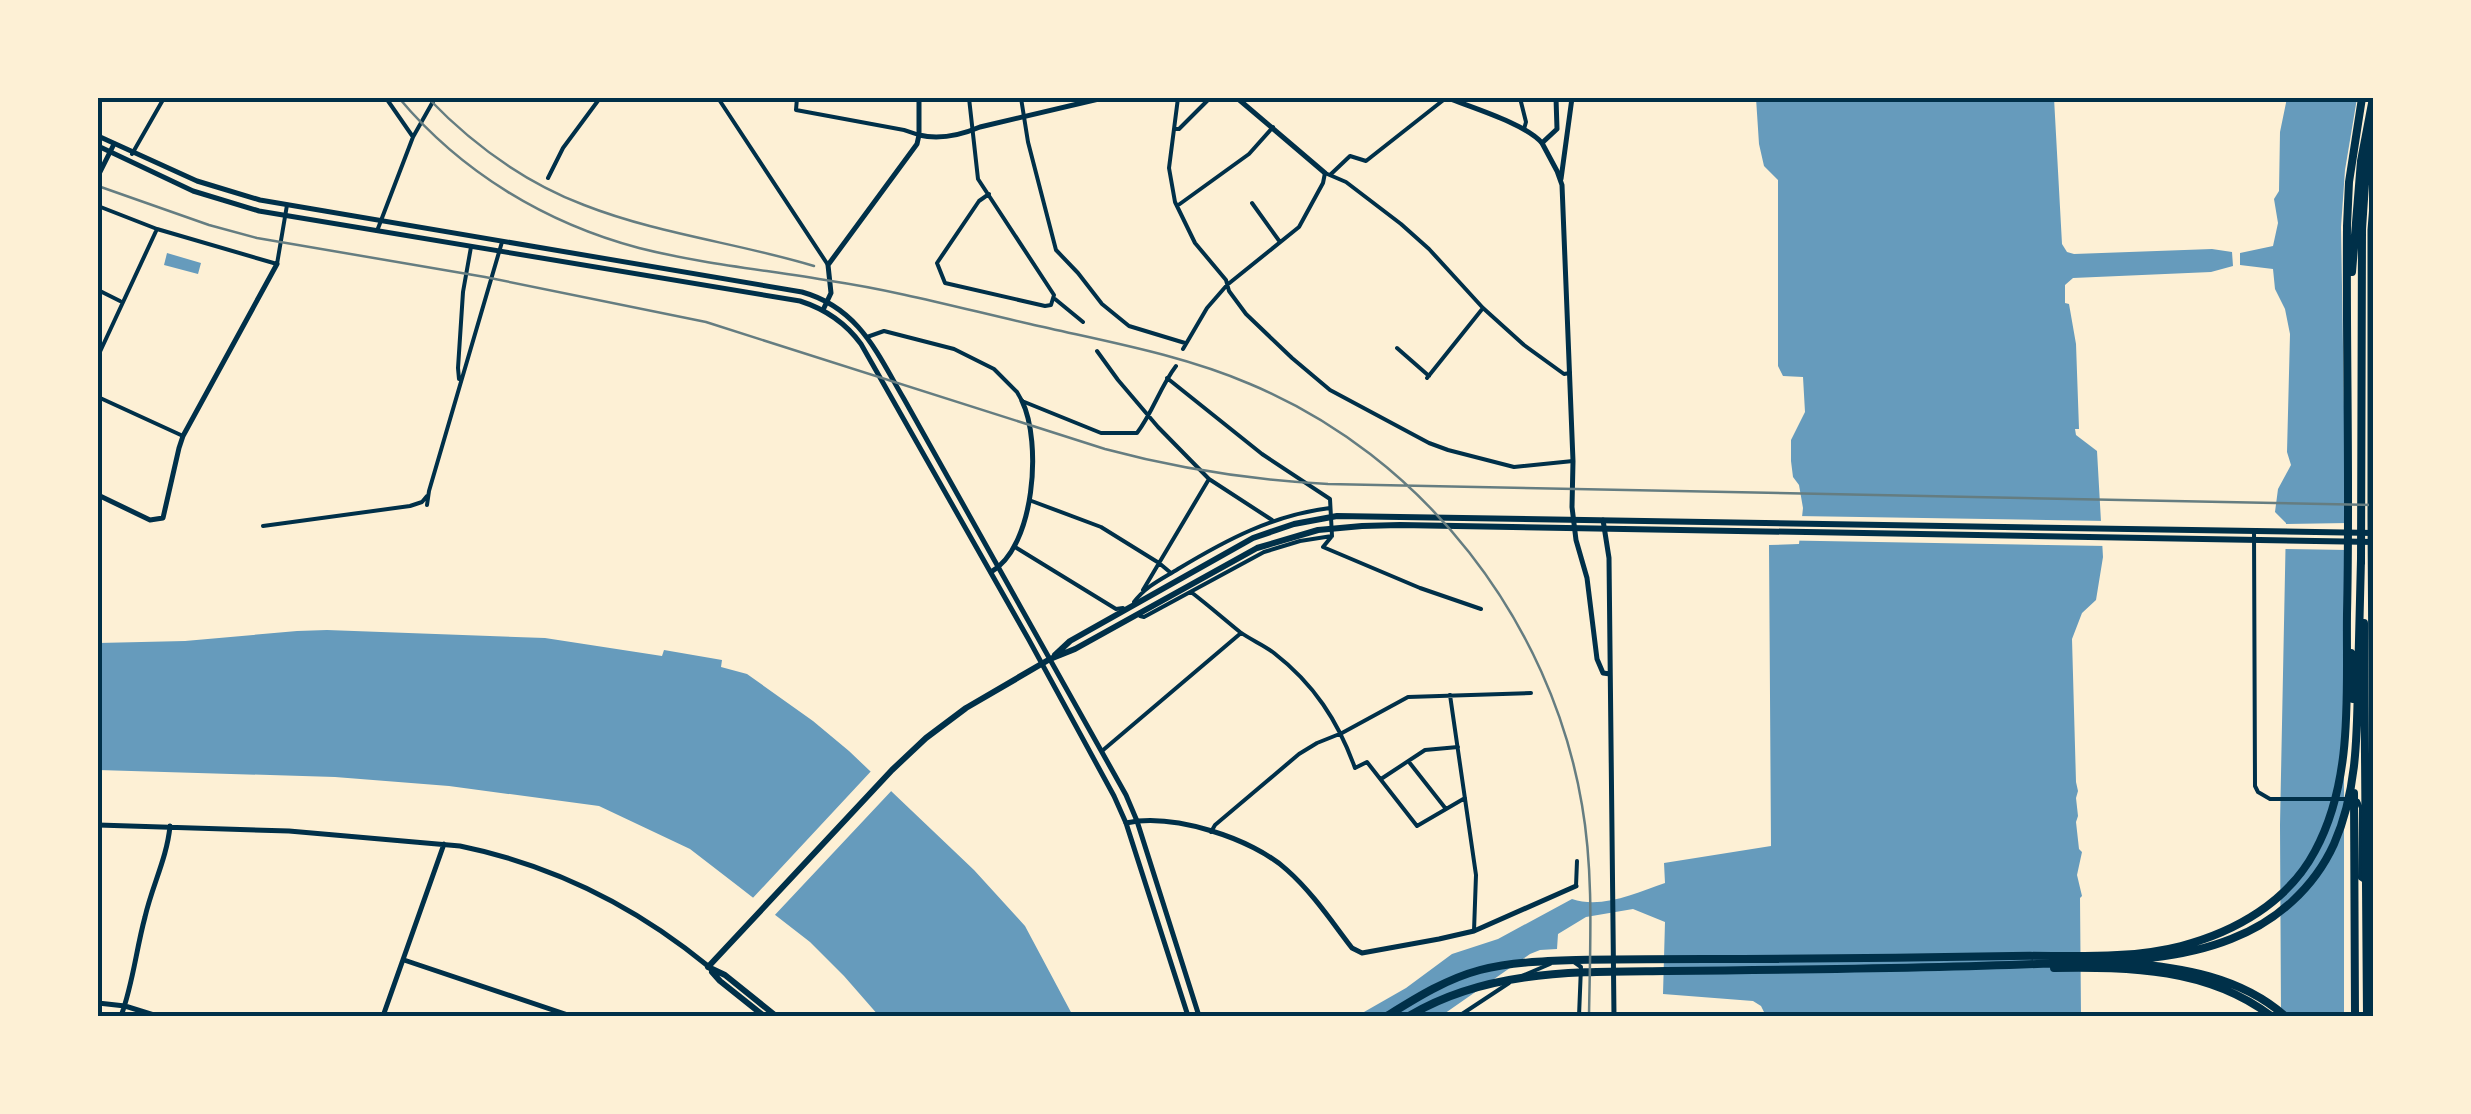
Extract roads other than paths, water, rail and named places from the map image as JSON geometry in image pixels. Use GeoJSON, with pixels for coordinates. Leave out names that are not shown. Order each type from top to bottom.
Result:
{"type":"FeatureCollection","features":[{"type":"Feature","properties":{"kind":"highway"},"geometry":{"type":"LineString","coordinates":[[1386,1016],[1460,976],[1521,963],[2161,950],[2216,935],[2248,919],[2279,896],[2316,850],[2338,791],[2345,734],[2348,212],[2362,98]]}},
{"type":"Feature","properties":{"kind":"highway"},"geometry":{"type":"LineString","coordinates":[[2348,351],[2356,211],[2373,98]]}},
{"type":"Feature","properties":{"kind":"highway"},"geometry":{"type":"LineString","coordinates":[[1914,969],[2120,960],[2202,948],[2264,924],[2288,906],[2328,856],[2350,795],[2357,734],[2362,229],[2374,119]]}},
{"type":"Feature","properties":{"kind":"highway"},"geometry":{"type":"LineString","coordinates":[[2348,559],[2354,753],[2355,1016]]}},
{"type":"Feature","properties":{"kind":"highway"},"geometry":{"type":"LineString","coordinates":[[2360,559],[2366,651],[2370,1016]]}},
{"type":"Feature","properties":{"kind":"highway"},"geometry":{"type":"LineString","coordinates":[[1914,958],[2105,962],[2173,968],[2227,982],[2285,1016]]}},
{"type":"Feature","properties":{"kind":"highway"},"geometry":{"type":"LineString","coordinates":[[1409,1016],[1465,990],[1522,976],[2070,968],[2152,971],[2189,978],[2223,988],[2270,1016]]}},
{"type":"Feature","properties":{"kind":"main road"},"geometry":{"type":"LineString","coordinates":[[823,310],[831,293],[828,265],[914,148],[919,135],[918,98]]}},
{"type":"Feature","properties":{"kind":"main road"},"geometry":{"type":"LineString","coordinates":[[919,135],[965,134],[1103,98]]}},
{"type":"Feature","properties":{"kind":"main road"},"geometry":{"type":"LineString","coordinates":[[1237,98],[1328,174]]}},
{"type":"Feature","properties":{"kind":"main road"},"geometry":{"type":"LineString","coordinates":[[1447,98],[1536,136],[1561,182]]}},
{"type":"Feature","properties":{"kind":"main road"},"geometry":{"type":"LineString","coordinates":[[1542,142],[1557,129],[1556,98]]}},
{"type":"Feature","properties":{"kind":"main road"},"geometry":{"type":"LineString","coordinates":[[1572,98],[1561,182],[1572,507],[1576,540],[1588,578],[1597,659],[1603,673],[1610,674]]}},
{"type":"Feature","properties":{"kind":"main road"},"geometry":{"type":"LineString","coordinates":[[98,136],[218,189],[381,222],[802,292],[828,302],[855,322],[999,568],[1137,820],[1199,1016]]}},
{"type":"Feature","properties":{"kind":"main road"},"geometry":{"type":"LineString","coordinates":[[98,176],[114,144]]}},
{"type":"Feature","properties":{"kind":"main road"},"geometry":{"type":"LineString","coordinates":[[98,146],[214,198],[286,216],[800,301],[842,322],[861,344],[1093,756],[1126,823],[1188,1016]]}},
{"type":"Feature","properties":{"kind":"main road"},"geometry":{"type":"LineString","coordinates":[[2370,1016],[2370,230],[2374,179]]}},
{"type":"Feature","properties":{"kind":"main road"},"geometry":{"type":"LineString","coordinates":[[98,495],[150,520],[163,518],[184,436],[277,264]]}},
{"type":"Feature","properties":{"kind":"main road"},"geometry":{"type":"LineString","coordinates":[[991,572],[999,568],[1015,547],[1029,500],[1032,441],[1022,400]]}},
{"type":"Feature","properties":{"kind":"main road"},"geometry":{"type":"LineString","coordinates":[[708,967],[926,738],[966,708],[1050,659],[1070,641],[1253,538],[1319,518],[1362,515],[1583,519],[1603,524]]}},
{"type":"Feature","properties":{"kind":"main road"},"geometry":{"type":"LineString","coordinates":[[1603,524],[1609,558],[1614,1016]]}},
{"type":"Feature","properties":{"kind":"main road"},"geometry":{"type":"LineString","coordinates":[[1050,659],[1075,650],[1257,548],[1318,530],[1381,526],[1583,528],[1614,524],[2374,533]]}},
{"type":"Feature","properties":{"kind":"main road"},"geometry":{"type":"LineString","coordinates":[[1614,524],[2374,542]]}},
{"type":"Feature","properties":{"kind":"main road"},"geometry":{"type":"LineString","coordinates":[[1126,823],[1180,823],[1258,850],[1290,872],[1356,951],[1474,931],[1576,886]]}},
{"type":"Feature","properties":{"kind":"main road"},"geometry":{"type":"LineString","coordinates":[[98,825],[288,830],[444,844],[499,855],[579,883],[637,914],[776,1016]]}},
{"type":"Feature","properties":{"kind":"main road"},"geometry":{"type":"LineString","coordinates":[[121,1016],[145,916],[166,854],[170,826]]}},
{"type":"Feature","properties":{"kind":"main road"},"geometry":{"type":"LineString","coordinates":[[384,1016],[444,844]]}},
{"type":"Feature","properties":{"kind":"main road"},"geometry":{"type":"LineString","coordinates":[[404,960],[570,1016]]}},
{"type":"Feature","properties":{"kind":"main road"},"geometry":{"type":"LineString","coordinates":[[708,967],[764,1016]]}},
{"type":"Feature","properties":{"kind":"main road"},"geometry":{"type":"LineString","coordinates":[[98,1004],[125,1006],[157,1016]]}},
{"type":"Feature","properties":{"kind":"street"},"geometry":{"type":"LineString","coordinates":[[128,161],[164,98]]}},
{"type":"Feature","properties":{"kind":"street"},"geometry":{"type":"LineString","coordinates":[[386,98],[414,137]]}},
{"type":"Feature","properties":{"kind":"street"},"geometry":{"type":"LineString","coordinates":[[377,231],[414,137],[435,98]]}},
{"type":"Feature","properties":{"kind":"street"},"geometry":{"type":"LineString","coordinates":[[548,178],[563,148],[600,98]]}},
{"type":"Feature","properties":{"kind":"street"},"geometry":{"type":"LineString","coordinates":[[718,98],[828,265]]}},
{"type":"Feature","properties":{"kind":"street"},"geometry":{"type":"LineString","coordinates":[[797,98],[796,110],[919,135]]}},
{"type":"Feature","properties":{"kind":"street"},"geometry":{"type":"LineString","coordinates":[[969,98],[976,176],[1055,298],[1083,322]]}},
{"type":"Feature","properties":{"kind":"street"},"geometry":{"type":"LineString","coordinates":[[1022,98],[1028,142],[1056,250],[1102,304],[1129,326],[1184,346],[1226,284],[1299,227],[1328,174],[1350,156],[1366,161],[1447,98]]}},
{"type":"Feature","properties":{"kind":"street"},"geometry":{"type":"LineString","coordinates":[[1178,98],[1169,168],[1177,206],[1195,243],[1258,326],[1330,390],[1429,443],[1514,467],[1573,461]]}},
{"type":"Feature","properties":{"kind":"street"},"geometry":{"type":"LineString","coordinates":[[1175,129],[1179,130],[1210,98]]}},
{"type":"Feature","properties":{"kind":"street"},"geometry":{"type":"LineString","coordinates":[[1520,98],[1524,129]]}},
{"type":"Feature","properties":{"kind":"street"},"geometry":{"type":"LineString","coordinates":[[1177,206],[1248,154],[1273,128]]}},
{"type":"Feature","properties":{"kind":"street"},"geometry":{"type":"LineString","coordinates":[[1328,174],[1346,182],[1401,224],[1524,346],[1564,374],[1570,373]]}},
{"type":"Feature","properties":{"kind":"street"},"geometry":{"type":"LineString","coordinates":[[988,194],[978,201],[937,263],[943,280],[1045,306],[1052,305],[1055,298]]}},
{"type":"Feature","properties":{"kind":"street"},"geometry":{"type":"LineString","coordinates":[[1252,203],[1280,242]]}},
{"type":"Feature","properties":{"kind":"street"},"geometry":{"type":"LineString","coordinates":[[98,206],[157,229],[277,264],[287,205]]}},
{"type":"Feature","properties":{"kind":"street"},"geometry":{"type":"LineString","coordinates":[[98,356],[157,229]]}},
{"type":"Feature","properties":{"kind":"street"},"geometry":{"type":"LineString","coordinates":[[428,505],[502,242]]}},
{"type":"Feature","properties":{"kind":"street"},"geometry":{"type":"LineString","coordinates":[[460,384],[463,292],[471,247]]}},
{"type":"Feature","properties":{"kind":"street"},"geometry":{"type":"LineString","coordinates":[[98,290],[122,302]]}},
{"type":"Feature","properties":{"kind":"street"},"geometry":{"type":"LineString","coordinates":[[1396,348],[1428,377],[1483,308]]}},
{"type":"Feature","properties":{"kind":"street"},"geometry":{"type":"LineString","coordinates":[[867,337],[884,331],[954,349],[994,369],[1022,400],[1101,433],[1137,433],[1176,366]]}},
{"type":"Feature","properties":{"kind":"street"},"geometry":{"type":"LineString","coordinates":[[1098,350],[1149,417],[1209,479],[1273,520]]}},
{"type":"Feature","properties":{"kind":"street"},"geometry":{"type":"LineString","coordinates":[[1167,378],[1262,454],[1330,498],[1332,536],[1324,547],[1420,588],[1481,608]]}},
{"type":"Feature","properties":{"kind":"street"},"geometry":{"type":"LineString","coordinates":[[98,397],[184,436]]}},
{"type":"Feature","properties":{"kind":"street"},"geometry":{"type":"LineString","coordinates":[[1015,547],[1116,609],[1130,607],[1209,479]]}},
{"type":"Feature","properties":{"kind":"street"},"geometry":{"type":"LineString","coordinates":[[263,526],[410,506],[422,502],[429,491]]}},
{"type":"Feature","properties":{"kind":"street"},"geometry":{"type":"LineString","coordinates":[[1029,500],[1101,528],[1171,573]]}},
{"type":"Feature","properties":{"kind":"street"},"geometry":{"type":"LineString","coordinates":[[1142,592],[1232,538],[1273,520],[1330,508]]}},
{"type":"Feature","properties":{"kind":"street"},"geometry":{"type":"LineString","coordinates":[[2250,531],[2255,788],[2276,800],[2359,803],[2360,878],[2372,882]]}},
{"type":"Feature","properties":{"kind":"street"},"geometry":{"type":"LineString","coordinates":[[1135,615],[1144,617],[1264,552],[1332,536]]}},
{"type":"Feature","properties":{"kind":"street"},"geometry":{"type":"LineString","coordinates":[[1191,592],[1274,654],[1304,682],[1342,733],[1356,768],[1367,762],[1417,826],[1465,798]]}},
{"type":"Feature","properties":{"kind":"street"},"geometry":{"type":"LineString","coordinates":[[1102,750],[1241,632]]}},
{"type":"Feature","properties":{"kind":"street"},"geometry":{"type":"LineString","coordinates":[[1211,832],[1299,754],[1408,698],[1531,692]]}},
{"type":"Feature","properties":{"kind":"street"},"geometry":{"type":"LineString","coordinates":[[1450,695],[1476,876],[1474,931]]}},
{"type":"Feature","properties":{"kind":"street"},"geometry":{"type":"LineString","coordinates":[[1381,780],[1425,750],[1458,748]]}},
{"type":"Feature","properties":{"kind":"street"},"geometry":{"type":"LineString","coordinates":[[1408,761],[1446,810]]}},
{"type":"Feature","properties":{"kind":"street"},"geometry":{"type":"LineString","coordinates":[[1576,886],[1577,860]]}},
{"type":"Feature","properties":{"kind":"street"},"geometry":{"type":"LineString","coordinates":[[1459,1016],[1536,968],[1564,962],[1575,962],[1581,967],[1579,1016]]}},
{"type":"Feature","properties":{"kind":"water"},"geometry":{"type":"Polygon","coordinates":[[[1756,98],[2054,98],[2062,244],[2067,252],[2232,252],[2233,266],[2211,272],[2073,278],[2065,285],[2065,303],[2069,304],[2076,344],[2079,429],[2075,429],[2076,435],[2097,451],[2103,557],[2096,600],[2082,613],[2072,639],[2076,822],[2082,852],[2077,875],[2082,896],[2081,1016],[1766,1016],[1753,1001],[1663,994],[1665,922],[1633,909],[1586,917],[1558,934],[1557,949],[1530,954],[1441,1016],[1357,1016],[1406,988],[1452,954],[1498,939],[1572,899],[1595,902],[1619,898],[1665,883],[1664,863],[1771,846],[1769,545],[1799,544],[1803,508],[1799,485],[1793,477],[1791,440],[1805,412],[1803,377],[1783,376],[1778,366],[1778,180],[1764,166],[1756,98]]]}},
{"type":"Feature","properties":{"kind":"water"},"geometry":{"type":"Polygon","coordinates":[[[2287,98],[2357,98],[2345,170],[2341,227],[2344,1016],[2281,1016],[2286,523],[2275,512],[2278,489],[2291,465],[2287,452],[2290,334],[2285,309],[2275,289],[2273,269],[2240,265],[2240,253],[2273,246],[2278,223],[2274,199],[2279,191],[2280,132],[2287,98]]]}},
{"type":"Feature","properties":{"kind":"water"},"geometry":{"type":"Polygon","coordinates":[[[167,253],[201,263],[198,274],[164,265],[167,253]]]}},
{"type":"Feature","properties":{"kind":"water"},"geometry":{"type":"Polygon","coordinates":[[[327,630],[545,638],[662,656],[664,650],[722,660],[721,667],[747,674],[849,751],[974,870],[1025,926],[1073,1016],[879,1016],[810,942],[690,849],[599,806],[449,786],[335,777],[98,770],[98,643],[327,630]]]}},
{"type":"Feature","properties":{"kind":"railway"},"geometry":{"type":"LineString","coordinates":[[399,98],[423,125],[477,171],[538,209],[604,237],[687,258],[906,295],[1169,356],[1250,384],[1313,415],[1370,454],[1423,500],[1469,552],[1509,610],[1541,672],[1566,737],[1586,831],[1589,1016]]}},
{"type":"Feature","properties":{"kind":"railway"},"geometry":{"type":"LineString","coordinates":[[428,98],[500,160],[562,196],[640,224],[814,266]]}},
{"type":"Feature","properties":{"kind":"railway"},"geometry":{"type":"LineString","coordinates":[[98,186],[257,238],[485,277],[706,322],[1105,449],[1244,476],[1328,484],[2374,505]]}}]}
